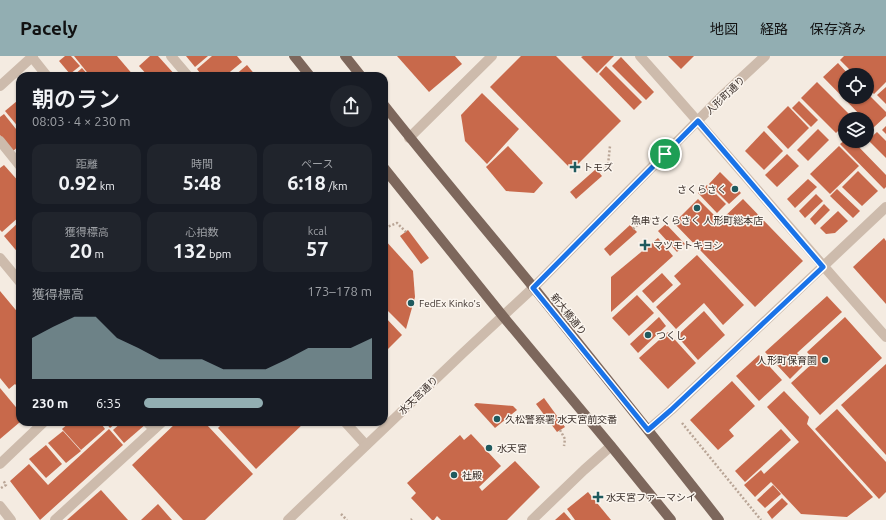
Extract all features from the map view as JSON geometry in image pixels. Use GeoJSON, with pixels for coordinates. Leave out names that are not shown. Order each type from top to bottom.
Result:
{"type":"FeatureCollection","features":[{"type":"Feature","properties":{"kind":"main road"},"geometry":{"type":"LineString","coordinates":[[294,56],[307,72]]}},
{"type":"Feature","properties":{"kind":"main road"},"geometry":{"type":"LineString","coordinates":[[345,56],[358,72]]}},
{"type":"Feature","properties":{"kind":"main road","name":"新大橋通り"},"geometry":{"type":"LineString","coordinates":[[388,110],[648,430],[719,520]]}},
{"type":"Feature","properties":{"kind":"main road"},"geometry":{"type":"LineString","coordinates":[[388,173],[502,315],[671,520]]}},
{"type":"Feature","properties":{"kind":"street"},"geometry":{"type":"LineString","coordinates":[[0,86],[32,56],[44,72]]}},
{"type":"Feature","properties":{"kind":"street"},"geometry":{"type":"LineString","coordinates":[[171,56],[185,72]]}},
{"type":"Feature","properties":{"kind":"street"},"geometry":{"type":"LineString","coordinates":[[409,138],[492,56]]}},
{"type":"Feature","properties":{"kind":"street"},"geometry":{"type":"LineString","coordinates":[[640,56],[698,121],[823,267],[886,337]]}},
{"type":"Feature","properties":{"kind":"street","name":"人形町通り"},"geometry":{"type":"LineString","coordinates":[[533,288],[721,97],[765,56]]}},
{"type":"Feature","properties":{"kind":"street"},"geometry":{"type":"LineString","coordinates":[[0,141],[16,161]]}},
{"type":"Feature","properties":{"kind":"street"},"geometry":{"type":"LineString","coordinates":[[648,430],[886,207]]}},
{"type":"Feature","properties":{"kind":"street"},"geometry":{"type":"LineString","coordinates":[[0,258],[16,277]]}},
{"type":"Feature","properties":{"kind":"street","name":"水天宮通り"},"geometry":{"type":"LineString","coordinates":[[388,424],[502,315],[533,288]]}},
{"type":"Feature","properties":{"kind":"street"},"geometry":{"type":"LineString","coordinates":[[0,464],[40,426]]}},
{"type":"Feature","properties":{"kind":"street"},"geometry":{"type":"LineString","coordinates":[[55,520],[150,426]]}},
{"type":"Feature","properties":{"kind":"street"},"geometry":{"type":"LineString","coordinates":[[349,426],[366,445]]}},
{"type":"Feature","properties":{"kind":"street","name":"水天宮通り"},"geometry":{"type":"LineString","coordinates":[[288,520],[386,426]]}},
{"type":"Feature","properties":{"kind":"street"},"geometry":{"type":"LineString","coordinates":[[534,520],[584,470],[611,446]]}},
{"type":"Feature","properties":{"kind":"street"},"geometry":{"type":"LineString","coordinates":[[0,506],[11,520]]}},
{"type":"Feature","properties":{"kind":"path"},"geometry":{"type":"LineString","coordinates":[[599,172],[608,165],[610,146]]}},
{"type":"Feature","properties":{"kind":"path"},"geometry":{"type":"LineString","coordinates":[[633,229],[644,219],[654,219]]}},
{"type":"Feature","properties":{"kind":"path"},"geometry":{"type":"LineString","coordinates":[[388,227],[397,223],[406,232]]}},
{"type":"Feature","properties":{"kind":"path"},"geometry":{"type":"LineString","coordinates":[[671,410],[761,520]]}},
{"type":"Feature","properties":{"kind":"path"},"geometry":{"type":"LineString","coordinates":[[560,430],[565,439],[564,446]]}},
{"type":"Feature","properties":{"kind":"path"},"geometry":{"type":"LineString","coordinates":[[0,477],[6,484],[0,489]]}},
{"type":"Feature","properties":{"kind":"path"},"geometry":{"type":"LineString","coordinates":[[341,514],[347,520]]}},
{"type":"Feature","properties":{"kind":"building"},"geometry":{"type":"Polygon","coordinates":[[[65,56],[71,56],[80,66],[72,72],[68,72],[59,61],[65,56]]]}},
{"type":"Feature","properties":{"kind":"building"},"geometry":{"type":"Polygon","coordinates":[[[74,56],[117,56],[131,72],[87,72],[74,56]]]}},
{"type":"Feature","properties":{"kind":"building"},"geometry":{"type":"Polygon","coordinates":[[[150,56],[158,56],[172,72],[144,72],[139,66],[150,56]]]}},
{"type":"Feature","properties":{"kind":"building"},"geometry":{"type":"Polygon","coordinates":[[[186,56],[208,56],[195,67],[186,56]]]}},
{"type":"Feature","properties":{"kind":"building"},"geometry":{"type":"Polygon","coordinates":[[[212,56],[237,56],[242,62],[230,72],[199,72],[197,69],[212,56]]]}},
{"type":"Feature","properties":{"kind":"building"},"geometry":{"type":"Polygon","coordinates":[[[397,56],[455,56],[462,64],[429,92],[397,56]]]}},
{"type":"Feature","properties":{"kind":"building"},"geometry":{"type":"Polygon","coordinates":[[[521,56],[556,56],[621,121],[572,170],[490,87],[521,56]]]}},
{"type":"Feature","properties":{"kind":"building"},"geometry":{"type":"Polygon","coordinates":[[[614,56],[597,73],[581,57],[614,56]]]}},
{"type":"Feature","properties":{"kind":"building"},"geometry":{"type":"Polygon","coordinates":[[[668,56],[694,56],[681,69],[668,56]]]}},
{"type":"Feature","properties":{"kind":"building"},"geometry":{"type":"Polygon","coordinates":[[[844,56],[886,56],[886,82],[874,94],[874,68],[848,68],[840,60],[844,56]]]}},
{"type":"Feature","properties":{"kind":"building"},"geometry":{"type":"Polygon","coordinates":[[[621,57],[654,92],[646,100],[612,66],[621,57]]]}},
{"type":"Feature","properties":{"kind":"building"},"geometry":{"type":"Polygon","coordinates":[[[838,63],[843,68],[838,68],[838,92],[823,77],[838,63]]]}},
{"type":"Feature","properties":{"kind":"building"},"geometry":{"type":"Polygon","coordinates":[[[247,65],[253,72],[239,72],[247,65]]]}},
{"type":"Feature","properties":{"kind":"building"},"geometry":{"type":"Polygon","coordinates":[[[606,66],[642,102],[634,110],[599,74],[606,66]]]}},
{"type":"Feature","properties":{"kind":"building"},"geometry":{"type":"Polygon","coordinates":[[[82,68],[86,72],[78,72],[82,68]]]}},
{"type":"Feature","properties":{"kind":"building"},"geometry":{"type":"Polygon","coordinates":[[[817,82],[847,112],[838,112],[838,131],[836,133],[801,98],[817,82]]]}},
{"type":"Feature","properties":{"kind":"building"},"geometry":{"type":"Polygon","coordinates":[[[886,87],[886,104],[877,95],[886,87]]]}},
{"type":"Feature","properties":{"kind":"building"},"geometry":{"type":"Polygon","coordinates":[[[482,93],[519,129],[487,164],[465,141],[461,115],[482,93]]]}},
{"type":"Feature","properties":{"kind":"building"},"geometry":{"type":"Polygon","coordinates":[[[874,100],[886,112],[886,116],[874,127],[874,112],[857,112],[849,104],[874,104],[874,100]]]}},
{"type":"Feature","properties":{"kind":"building"},"geometry":{"type":"Polygon","coordinates":[[[799,101],[818,120],[811,127],[792,108],[799,101]]]}},
{"type":"Feature","properties":{"kind":"building"},"geometry":{"type":"Polygon","coordinates":[[[16,102],[16,124],[5,111],[16,102]]]}},
{"type":"Feature","properties":{"kind":"building"},"geometry":{"type":"Polygon","coordinates":[[[788,106],[809,128],[788,149],[767,127],[788,106]]]}},
{"type":"Feature","properties":{"kind":"building"},"geometry":{"type":"Polygon","coordinates":[[[4,114],[16,129],[16,148],[13,151],[0,135],[0,117],[4,114]]]}},
{"type":"Feature","properties":{"kind":"building"},"geometry":{"type":"Polygon","coordinates":[[[886,126],[886,134],[882,130],[886,126]]]}},
{"type":"Feature","properties":{"kind":"building"},"geometry":{"type":"Polygon","coordinates":[[[818,129],[829,140],[808,161],[797,150],[818,129]]]}},
{"type":"Feature","properties":{"kind":"building"},"geometry":{"type":"Polygon","coordinates":[[[764,131],[783,151],[764,170],[745,151],[764,131]]]}},
{"type":"Feature","properties":{"kind":"building"},"geometry":{"type":"Polygon","coordinates":[[[877,132],[886,141],[886,158],[874,146],[874,135],[877,132]]]}},
{"type":"Feature","properties":{"kind":"building"},"geometry":{"type":"Polygon","coordinates":[[[508,146],[543,183],[534,193],[506,191],[486,167],[508,146]]]}},
{"type":"Feature","properties":{"kind":"building"},"geometry":{"type":"Polygon","coordinates":[[[838,147],[841,148],[859,166],[830,194],[810,174],[838,147]]]}},
{"type":"Feature","properties":{"kind":"building"},"geometry":{"type":"Polygon","coordinates":[[[844,148],[860,148],[886,175],[886,187],[884,189],[844,148]]]}},
{"type":"Feature","properties":{"kind":"building"},"geometry":{"type":"Polygon","coordinates":[[[787,154],[799,166],[777,187],[765,175],[787,154]]]}},
{"type":"Feature","properties":{"kind":"building"},"geometry":{"type":"Polygon","coordinates":[[[4,165],[16,178],[16,220],[2,232],[0,230],[0,168],[4,165]]]}},
{"type":"Feature","properties":{"kind":"building"},"geometry":{"type":"Polygon","coordinates":[[[596,169],[602,176],[576,199],[570,192],[596,169]]]}},
{"type":"Feature","properties":{"kind":"building"},"geometry":{"type":"Polygon","coordinates":[[[858,171],[878,191],[862,206],[842,187],[858,171]]]}},
{"type":"Feature","properties":{"kind":"building"},"geometry":{"type":"Polygon","coordinates":[[[720,172],[741,193],[729,204],[709,184],[720,172]]]}},
{"type":"Feature","properties":{"kind":"building"},"geometry":{"type":"Polygon","coordinates":[[[808,179],[817,187],[795,208],[787,199],[808,179]]]}},
{"type":"Feature","properties":{"kind":"building"},"geometry":{"type":"Polygon","coordinates":[[[707,185],[726,204],[717,213],[698,193],[707,185]]]}},
{"type":"Feature","properties":{"kind":"building"},"geometry":{"type":"Polygon","coordinates":[[[837,189],[860,211],[853,218],[830,196],[837,189]]]}},
{"type":"Feature","properties":{"kind":"building"},"geometry":{"type":"Polygon","coordinates":[[[816,194],[823,201],[805,218],[799,211],[816,194]]]}},
{"type":"Feature","properties":{"kind":"building"},"geometry":{"type":"Polygon","coordinates":[[[698,199],[720,221],[743,199],[803,261],[755,307],[674,223],[698,199]]]}},
{"type":"Feature","properties":{"kind":"building"},"geometry":{"type":"Polygon","coordinates":[[[824,204],[830,210],[815,225],[810,219],[824,204]]]}},
{"type":"Feature","properties":{"kind":"building"},"geometry":{"type":"Polygon","coordinates":[[[838,211],[848,221],[835,233],[826,234],[820,228],[838,211]]]}},
{"type":"Feature","properties":{"kind":"building"},"geometry":{"type":"Polygon","coordinates":[[[666,224],[685,244],[677,252],[658,231],[666,224]]]}},
{"type":"Feature","properties":{"kind":"building"},"geometry":{"type":"Polygon","coordinates":[[[16,225],[16,250],[4,236],[16,225]]]}},
{"type":"Feature","properties":{"kind":"building"},"geometry":{"type":"Polygon","coordinates":[[[630,225],[637,232],[610,256],[604,249],[630,225]]]}},
{"type":"Feature","properties":{"kind":"building"},"geometry":{"type":"Polygon","coordinates":[[[408,230],[429,258],[421,264],[400,236],[408,230]]]}},
{"type":"Feature","properties":{"kind":"building"},"geometry":{"type":"Polygon","coordinates":[[[658,238],[673,256],[611,312],[611,277],[658,238]]]}},
{"type":"Feature","properties":{"kind":"building"},"geometry":{"type":"Polygon","coordinates":[[[884,238],[886,241],[886,304],[853,267],[884,238]]]}},
{"type":"Feature","properties":{"kind":"building"},"geometry":{"type":"Polygon","coordinates":[[[388,243],[413,271],[415,297],[406,329],[388,311],[388,243]]]}},
{"type":"Feature","properties":{"kind":"building"},"geometry":{"type":"Polygon","coordinates":[[[697,255],[744,305],[723,325],[704,303],[676,329],[656,307],[681,284],[674,276],[697,255]]]}},
{"type":"Feature","properties":{"kind":"building"},"geometry":{"type":"Polygon","coordinates":[[[662,273],[673,285],[653,303],[642,291],[662,273]]]}},
{"type":"Feature","properties":{"kind":"building"},"geometry":{"type":"Polygon","coordinates":[[[0,291],[16,310],[16,385],[15,384],[9,389],[0,378],[0,291]]]}},
{"type":"Feature","properties":{"kind":"building"},"geometry":{"type":"Polygon","coordinates":[[[637,295],[654,313],[629,336],[612,318],[637,295]]]}},
{"type":"Feature","properties":{"kind":"building"},"geometry":{"type":"Polygon","coordinates":[[[827,296],[842,312],[797,353],[806,363],[790,379],[765,352],[827,296]]]}},
{"type":"Feature","properties":{"kind":"building"},"geometry":{"type":"Polygon","coordinates":[[[704,311],[725,335],[698,360],[677,336],[704,311]]]}},
{"type":"Feature","properties":{"kind":"building","name":"つくし"},"geometry":{"type":"Polygon","coordinates":[[[659,317],[666,326],[638,353],[630,344],[659,317]]]}},
{"type":"Feature","properties":{"kind":"building"},"geometry":{"type":"Polygon","coordinates":[[[845,317],[882,358],[820,415],[791,383],[815,361],[807,352],[845,317]]]}},
{"type":"Feature","properties":{"kind":"building"},"geometry":{"type":"Polygon","coordinates":[[[388,320],[402,335],[388,349],[388,320]]]}},
{"type":"Feature","properties":{"kind":"building"},"geometry":{"type":"Polygon","coordinates":[[[668,332],[696,363],[668,389],[639,358],[668,332]]]}},
{"type":"Feature","properties":{"kind":"building"},"geometry":{"type":"Polygon","coordinates":[[[759,355],[782,380],[759,401],[736,376],[759,355]]]}},
{"type":"Feature","properties":{"kind":"building"},"geometry":{"type":"Polygon","coordinates":[[[886,364],[886,455],[841,405],[886,364]]]}},
{"type":"Feature","properties":{"kind":"building"},"geometry":{"type":"Polygon","coordinates":[[[732,381],[755,406],[729,430],[734,436],[718,450],[690,420],[732,381]]]}},
{"type":"Feature","properties":{"kind":"building"},"geometry":{"type":"Polygon","coordinates":[[[0,388],[16,407],[16,425],[0,439],[0,388]]]}},
{"type":"Feature","properties":{"kind":"building"},"geometry":{"type":"Polygon","coordinates":[[[784,391],[809,417],[807,424],[873,497],[847,517],[801,514],[771,482],[755,497],[744,485],[761,470],[764,474],[799,442],[767,407],[784,391]]]}},
{"type":"Feature","properties":{"kind":"building"},"geometry":{"type":"Polygon","coordinates":[[[544,398],[565,427],[557,432],[536,404],[544,398]]]}},
{"type":"Feature","properties":{"kind":"building","name":"久松警察署 水天宮前交番"},"geometry":{"type":"Polygon","coordinates":[[[476,403],[513,406],[517,410],[495,428],[474,405],[476,403]]]}},
{"type":"Feature","properties":{"kind":"building"},"geometry":{"type":"Polygon","coordinates":[[[837,409],[886,462],[886,492],[879,499],[815,429],[837,409]]]}},
{"type":"Feature","properties":{"kind":"building"},"geometry":{"type":"Polygon","coordinates":[[[65,426],[103,426],[105,429],[81,450],[62,429],[65,426]]]}},
{"type":"Feature","properties":{"kind":"building"},"geometry":{"type":"Polygon","coordinates":[[[118,426],[144,426],[124,443],[113,430],[118,426]]]}},
{"type":"Feature","properties":{"kind":"building"},"geometry":{"type":"Polygon","coordinates":[[[173,426],[208,426],[253,474],[205,520],[183,520],[132,465],[173,426]]]}},
{"type":"Feature","properties":{"kind":"building"},"geometry":{"type":"Polygon","coordinates":[[[220,426],[301,426],[256,469],[218,428],[220,426]]]}},
{"type":"Feature","properties":{"kind":"building"},"geometry":{"type":"Polygon","coordinates":[[[109,429],[123,445],[40,520],[10,481],[29,464],[48,485],[109,429]]]}},
{"type":"Feature","properties":{"kind":"building"},"geometry":{"type":"Polygon","coordinates":[[[781,429],[791,440],[745,482],[735,471],[781,429]]]}},
{"type":"Feature","properties":{"kind":"building"},"geometry":{"type":"Polygon","coordinates":[[[63,431],[81,451],[66,463],[48,443],[63,431]]]}},
{"type":"Feature","properties":{"kind":"building","name":"社殿"},"geometry":{"type":"Polygon","coordinates":[[[471,434],[501,466],[479,487],[482,491],[515,461],[540,487],[507,520],[441,520],[437,516],[434,520],[432,520],[411,498],[416,493],[407,483],[460,435],[464,440],[471,434]]]}},
{"type":"Feature","properties":{"kind":"building"},"geometry":{"type":"Polygon","coordinates":[[[46,445],[62,464],[46,478],[29,459],[46,445]]]}},
{"type":"Feature","properties":{"kind":"building"},"geometry":{"type":"Polygon","coordinates":[[[773,485],[781,494],[765,508],[757,500],[773,485]]]}},
{"type":"Feature","properties":{"kind":"building"},"geometry":{"type":"Polygon","coordinates":[[[101,490],[128,520],[67,520],[101,490]]]}},
{"type":"Feature","properties":{"kind":"building"},"geometry":{"type":"Polygon","coordinates":[[[588,492],[611,520],[575,520],[567,509],[588,492]]]}},
{"type":"Feature","properties":{"kind":"building"},"geometry":{"type":"Polygon","coordinates":[[[782,498],[788,504],[772,519],[767,512],[782,498]]]}},
{"type":"Feature","properties":{"kind":"building"},"geometry":{"type":"Polygon","coordinates":[[[158,504],[172,520],[141,520],[158,504]]]}},
{"type":"Feature","properties":{"kind":"building"},"geometry":{"type":"Polygon","coordinates":[[[564,512],[571,520],[555,520],[564,512]]]}},
{"type":"Feature","properties":{"kind":"place","name":"トモズ"},"geometry":{"type":"Point","coordinates":[575,167]}},
{"type":"Feature","properties":{"kind":"place","name":"さくらさく"},"geometry":{"type":"Point","coordinates":[735,189]}},
{"type":"Feature","properties":{"kind":"place","name":"魚串さくらさく 人形町総本店"},"geometry":{"type":"Point","coordinates":[697,208]}},
{"type":"Feature","properties":{"kind":"place","name":"マツモトキヨシ"},"geometry":{"type":"Point","coordinates":[645,245]}},
{"type":"Feature","properties":{"kind":"place","name":"FedEx Kinko's"},"geometry":{"type":"Point","coordinates":[411,303]}},
{"type":"Feature","properties":{"kind":"place","name":"つくし"},"geometry":{"type":"Point","coordinates":[648,335]}},
{"type":"Feature","properties":{"kind":"place","name":"人形町保育園"},"geometry":{"type":"Point","coordinates":[825,360]}},
{"type":"Feature","properties":{"kind":"place","name":"久松警察署 水天宮前交番"},"geometry":{"type":"Point","coordinates":[497,419]}},
{"type":"Feature","properties":{"kind":"place","name":"水天宮"},"geometry":{"type":"Point","coordinates":[489,448]}},
{"type":"Feature","properties":{"kind":"place","name":"社殿"},"geometry":{"type":"Point","coordinates":[454,475]}},
{"type":"Feature","properties":{"kind":"place","name":"水天宮ファーマシイ"},"geometry":{"type":"Point","coordinates":[598,497]}},
{"type":"Feature","properties":{"kind":"route"},"geometry":{"type":"LineString","coordinates":[[698,121],[823,267],[648,430],[533,288],[665,154],[698,121]]}}]}
